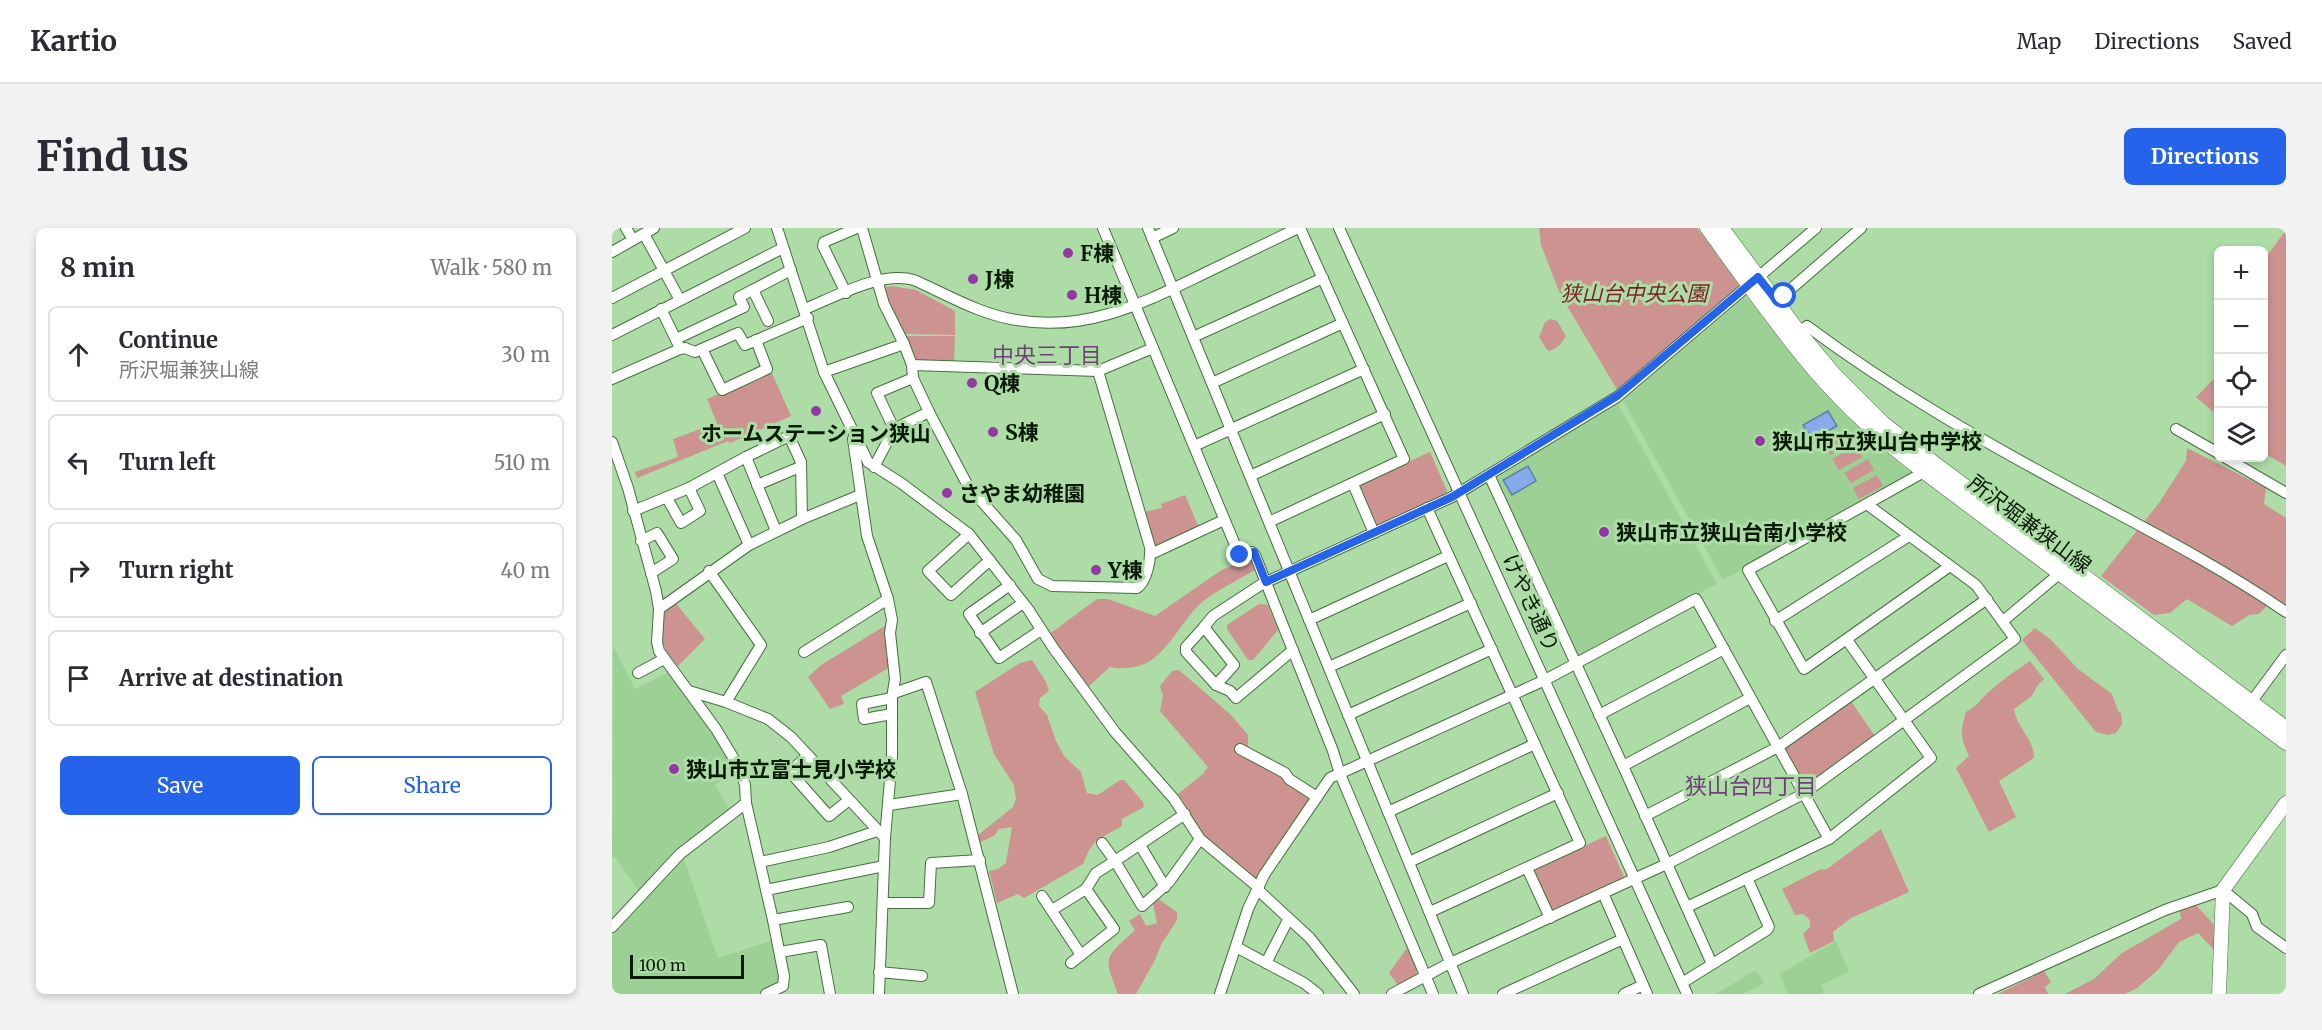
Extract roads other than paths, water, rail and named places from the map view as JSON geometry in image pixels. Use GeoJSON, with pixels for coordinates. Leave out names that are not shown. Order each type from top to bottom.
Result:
{"type":"FeatureCollection","features":[{"type":"Feature","properties":{"kind":"main road","name":"所沢堀兼狭山線"},"geometry":{"type":"LineString","coordinates":[[1707,228],[1754,281],[1777,301],[1834,374],[1883,423],[2064,569],[2286,742]]}},
{"type":"Feature","properties":{"kind":"main road","name":"所沢堀兼狭山線"},"geometry":{"type":"LineString","coordinates":[[1722,228],[1792,344],[1870,428],[1924,472],[2252,701],[2286,728]]}},
{"type":"Feature","properties":{"kind":"main road"},"geometry":{"type":"LineString","coordinates":[[2219,994],[2223,890],[2286,803]]}},
{"type":"Feature","properties":{"kind":"street"},"geometry":{"type":"LineString","coordinates":[[626,228],[633,240]]}},
{"type":"Feature","properties":{"kind":"street"},"geometry":{"type":"LineString","coordinates":[[612,252],[654,228]]}},
{"type":"Feature","properties":{"kind":"street"},"geometry":{"type":"LineString","coordinates":[[612,298],[746,228]]}},
{"type":"Feature","properties":{"kind":"street"},"geometry":{"type":"LineString","coordinates":[[777,228],[824,372],[864,456],[874,467],[901,483],[969,534],[1010,585],[1115,732],[1159,781],[1185,814],[1200,839],[1310,938],[1352,994]]}},
{"type":"Feature","properties":{"kind":"street"},"geometry":{"type":"LineString","coordinates":[[846,292],[822,246],[824,242],[857,228]]}},
{"type":"Feature","properties":{"kind":"street"},"geometry":{"type":"LineString","coordinates":[[862,228],[884,304],[904,344],[912,365],[913,378],[968,486],[1016,540],[1033,571],[1044,584],[1137,588],[1143,583],[1151,554],[1098,371]]}},
{"type":"Feature","properties":{"kind":"street"},"geometry":{"type":"LineString","coordinates":[[1103,228],[1240,555],[1252,552],[1255,555],[1340,774],[1433,994]]}},
{"type":"Feature","properties":{"kind":"street"},"geometry":{"type":"LineString","coordinates":[[1173,228],[1150,233],[1463,994]]}},
{"type":"Feature","properties":{"kind":"street"},"geometry":{"type":"LineString","coordinates":[[661,309],[678,344],[695,352],[738,333],[745,345],[846,292],[877,281],[897,277],[914,280],[975,309],[1018,321],[1089,320],[1136,306],[1299,228],[1404,459],[1269,522]]}},
{"type":"Feature","properties":{"kind":"street","name":"けやき通り"},"geometry":{"type":"LineString","coordinates":[[1339,228],[1687,994]]}},
{"type":"Feature","properties":{"kind":"street"},"geometry":{"type":"LineString","coordinates":[[1777,301],[1861,228]]}},
{"type":"Feature","properties":{"kind":"street"},"geometry":{"type":"LineString","coordinates":[[1293,650],[1236,698],[1230,691],[1216,684],[1186,652],[1186,647],[1213,616],[1266,582],[1459,493],[1617,396],[1813,229]]}},
{"type":"Feature","properties":{"kind":"street"},"geometry":{"type":"LineString","coordinates":[[644,234],[680,300]]}},
{"type":"Feature","properties":{"kind":"street"},"geometry":{"type":"LineString","coordinates":[[612,335],[783,248]]}},
{"type":"Feature","properties":{"kind":"street"},"geometry":{"type":"LineString","coordinates":[[612,379],[744,307],[739,297],[791,270]]}},
{"type":"Feature","properties":{"kind":"street"},"geometry":{"type":"LineString","coordinates":[[1193,337],[1323,278]]}},
{"type":"Feature","properties":{"kind":"street"},"geometry":{"type":"LineString","coordinates":[[753,290],[768,321]]}},
{"type":"Feature","properties":{"kind":"street"},"geometry":{"type":"LineString","coordinates":[[1212,383],[1343,323]]}},
{"type":"Feature","properties":{"kind":"street"},"geometry":{"type":"LineString","coordinates":[[1799,332],[1807,326],[1870,371],[1944,418],[2173,543],[2286,612]]}},
{"type":"Feature","properties":{"kind":"street"},"geometry":{"type":"LineString","coordinates":[[702,350],[722,390],[767,369],[756,340]]}},
{"type":"Feature","properties":{"kind":"street"},"geometry":{"type":"LineString","coordinates":[[824,372],[904,344]]}},
{"type":"Feature","properties":{"kind":"street"},"geometry":{"type":"LineString","coordinates":[[912,365],[1098,371],[1153,348]]}},
{"type":"Feature","properties":{"kind":"street"},"geometry":{"type":"LineString","coordinates":[[1194,446],[1364,369]]}},
{"type":"Feature","properties":{"kind":"street"},"geometry":{"type":"LineString","coordinates":[[894,429],[877,393],[913,378]]}},
{"type":"Feature","properties":{"kind":"street"},"geometry":{"type":"LineString","coordinates":[[874,467],[894,429],[929,412]]}},
{"type":"Feature","properties":{"kind":"street"},"geometry":{"type":"LineString","coordinates":[[1250,476],[1385,414]]}},
{"type":"Feature","properties":{"kind":"street"},"geometry":{"type":"LineString","coordinates":[[2176,429],[2214,451]]}},
{"type":"Feature","properties":{"kind":"street"},"geometry":{"type":"LineString","coordinates":[[633,511],[689,488],[789,436],[801,462],[802,519]]}},
{"type":"Feature","properties":{"kind":"street"},"geometry":{"type":"LineString","coordinates":[[854,436],[852,442],[867,536],[888,599],[892,620],[890,633],[895,667],[889,805],[881,834],[884,866],[879,994]]}},
{"type":"Feature","properties":{"kind":"street"},"geometry":{"type":"LineString","coordinates":[[612,442],[626,482],[651,573],[659,609],[657,642],[664,659],[716,729],[740,769],[745,785],[746,803],[784,976],[783,986],[766,994]]}},
{"type":"Feature","properties":{"kind":"street"},"geometry":{"type":"LineString","coordinates":[[746,457],[776,531]]}},
{"type":"Feature","properties":{"kind":"street"},"geometry":{"type":"LineString","coordinates":[[2233,462],[2286,493]]}},
{"type":"Feature","properties":{"kind":"street"},"geometry":{"type":"LineString","coordinates":[[757,485],[800,467]]}},
{"type":"Feature","properties":{"kind":"street"},"geometry":{"type":"LineString","coordinates":[[1924,472],[1748,570],[1804,669],[1950,566]]}},
{"type":"Feature","properties":{"kind":"street"},"geometry":{"type":"LineString","coordinates":[[717,473],[749,545]]}},
{"type":"Feature","properties":{"kind":"street"},"geometry":{"type":"LineString","coordinates":[[1489,475],[1712,964]]}},
{"type":"Feature","properties":{"kind":"street"},"geometry":{"type":"LineString","coordinates":[[1353,484],[1374,532]]}},
{"type":"Feature","properties":{"kind":"street"},"geometry":{"type":"LineString","coordinates":[[666,498],[681,523],[700,511],[689,488]]}},
{"type":"Feature","properties":{"kind":"street"},"geometry":{"type":"LineString","coordinates":[[659,609],[709,571],[749,545],[802,519],[860,495]]}},
{"type":"Feature","properties":{"kind":"street"},"geometry":{"type":"LineString","coordinates":[[1392,994],[1425,975],[1667,864],[1803,794],[2015,639],[1976,585],[1868,505]]}},
{"type":"Feature","properties":{"kind":"street"},"geometry":{"type":"LineString","coordinates":[[1427,508],[1580,843],[1430,912]]}},
{"type":"Feature","properties":{"kind":"street"},"geometry":{"type":"LineString","coordinates":[[1151,554],[1224,520]]}},
{"type":"Feature","properties":{"kind":"street"},"geometry":{"type":"LineString","coordinates":[[641,541],[657,532],[673,559],[651,573]]}},
{"type":"Feature","properties":{"kind":"street"},"geometry":{"type":"LineString","coordinates":[[969,534],[928,571],[951,595],[990,560]]}},
{"type":"Feature","properties":{"kind":"street"},"geometry":{"type":"LineString","coordinates":[[1775,621],[1909,536]]}},
{"type":"Feature","properties":{"kind":"street"},"geometry":{"type":"LineString","coordinates":[[1309,620],[1448,556]]}},
{"type":"Feature","properties":{"kind":"street"},"geometry":{"type":"LineString","coordinates":[[2003,621],[2064,569]]}},
{"type":"Feature","properties":{"kind":"street"},"geometry":{"type":"LineString","coordinates":[[709,571],[761,645],[726,702]]}},
{"type":"Feature","properties":{"kind":"street"},"geometry":{"type":"LineString","coordinates":[[1010,585],[969,614],[980,633],[999,658],[1041,630]]}},
{"type":"Feature","properties":{"kind":"street"},"geometry":{"type":"LineString","coordinates":[[804,652],[888,599]]}},
{"type":"Feature","properties":{"kind":"street"},"geometry":{"type":"LineString","coordinates":[[1220,994],[1248,909],[1264,875],[1327,781],[1545,681],[1696,599],[1829,839]]}},
{"type":"Feature","properties":{"kind":"street"},"geometry":{"type":"LineString","coordinates":[[1645,816],[1778,747],[1987,599]]}},
{"type":"Feature","properties":{"kind":"street"},"geometry":{"type":"LineString","coordinates":[[980,633],[1023,603]]}},
{"type":"Feature","properties":{"kind":"street"},"geometry":{"type":"LineString","coordinates":[[1329,668],[1471,603]]}},
{"type":"Feature","properties":{"kind":"street"},"geometry":{"type":"LineString","coordinates":[[1204,627],[1234,665],[1216,684]]}},
{"type":"Feature","properties":{"kind":"street"},"geometry":{"type":"LineString","coordinates":[[1687,907],[1829,839],[1931,758],[1847,640]]}},
{"type":"Feature","properties":{"kind":"street"},"geometry":{"type":"LineString","coordinates":[[1348,715],[1492,649]]}},
{"type":"Feature","properties":{"kind":"street"},"geometry":{"type":"LineString","coordinates":[[1599,715],[1724,649]]}},
{"type":"Feature","properties":{"kind":"street"},"geometry":{"type":"LineString","coordinates":[[2252,701],[2286,655]]}},
{"type":"Feature","properties":{"kind":"street"},"geometry":{"type":"LineString","coordinates":[[638,673],[664,659]]}},
{"type":"Feature","properties":{"kind":"street"},"geometry":{"type":"LineString","coordinates":[[892,714],[864,719],[862,704],[926,682],[962,794],[1013,994]]}},
{"type":"Feature","properties":{"kind":"street"},"geometry":{"type":"LineString","coordinates":[[689,691],[726,702],[768,719],[791,737],[881,834]]}},
{"type":"Feature","properties":{"kind":"street"},"geometry":{"type":"LineString","coordinates":[[1623,765],[1750,698]]}},
{"type":"Feature","properties":{"kind":"street"},"geometry":{"type":"LineString","coordinates":[[1389,812],[1535,744]]}},
{"type":"Feature","properties":{"kind":"street"},"geometry":{"type":"LineString","coordinates":[[1240,749],[1286,773],[1289,779],[1317,797]]}},
{"type":"Feature","properties":{"kind":"street"},"geometry":{"type":"LineString","coordinates":[[808,755],[790,772],[829,816],[849,800]]}},
{"type":"Feature","properties":{"kind":"street"},"geometry":{"type":"LineString","coordinates":[[1409,862],[1558,793]]}},
{"type":"Feature","properties":{"kind":"street"},"geometry":{"type":"LineString","coordinates":[[889,805],[962,794]]}},
{"type":"Feature","properties":{"kind":"street"},"geometry":{"type":"LineString","coordinates":[[612,927],[680,854],[746,803]]}},
{"type":"Feature","properties":{"kind":"street"},"geometry":{"type":"LineString","coordinates":[[1052,910],[1086,889],[1096,873],[1185,814]]}},
{"type":"Feature","properties":{"kind":"street"},"geometry":{"type":"LineString","coordinates":[[760,862],[881,834]]}},
{"type":"Feature","properties":{"kind":"street"},"geometry":{"type":"LineString","coordinates":[[1102,843],[1142,906],[1165,887],[1200,839]]}},
{"type":"Feature","properties":{"kind":"street"},"geometry":{"type":"LineString","coordinates":[[1140,845],[1165,887]]}},
{"type":"Feature","properties":{"kind":"street"},"geometry":{"type":"LineString","coordinates":[[883,903],[929,903],[931,863],[980,860]]}},
{"type":"Feature","properties":{"kind":"street"},"geometry":{"type":"LineString","coordinates":[[766,890],[884,866]]}},
{"type":"Feature","properties":{"kind":"street"},"geometry":{"type":"LineString","coordinates":[[1527,868],[1550,918]]}},
{"type":"Feature","properties":{"kind":"street"},"geometry":{"type":"LineString","coordinates":[[1682,983],[1769,927],[1747,878]]}},
{"type":"Feature","properties":{"kind":"street"},"geometry":{"type":"LineString","coordinates":[[1071,963],[1114,929],[1086,889]]}},
{"type":"Feature","properties":{"kind":"street"},"geometry":{"type":"LineString","coordinates":[[1979,994],[2165,910],[2223,890],[2252,914],[2258,927],[2286,948]]}},
{"type":"Feature","properties":{"kind":"street"},"geometry":{"type":"LineString","coordinates":[[1603,893],[1645,990],[1624,994]]}},
{"type":"Feature","properties":{"kind":"street"},"geometry":{"type":"LineString","coordinates":[[1042,896],[1081,955]]}},
{"type":"Feature","properties":{"kind":"street"},"geometry":{"type":"LineString","coordinates":[[773,920],[848,907]]}},
{"type":"Feature","properties":{"kind":"street"},"geometry":{"type":"LineString","coordinates":[[1266,963],[1288,920]]}},
{"type":"Feature","properties":{"kind":"street"},"geometry":{"type":"LineString","coordinates":[[1503,994],[1623,939]]}},
{"type":"Feature","properties":{"kind":"street"},"geometry":{"type":"LineString","coordinates":[[780,952],[821,945],[830,994]]}},
{"type":"Feature","properties":{"kind":"street"},"geometry":{"type":"LineString","coordinates":[[1236,947],[1304,983],[1318,994]]}},
{"type":"Feature","properties":{"kind":"street"},"geometry":{"type":"LineString","coordinates":[[879,972],[922,976]]}},
{"type":"Feature","properties":{"kind":"water"},"geometry":{"type":"Polygon","coordinates":[[[1828,411],[1837,426],[1812,440],[1803,425],[1828,411]]]}},
{"type":"Feature","properties":{"kind":"water"},"geometry":{"type":"Polygon","coordinates":[[[1528,466],[1536,481],[1512,495],[1503,480],[1528,466]]]}},
{"type":"Feature","properties":{"kind":"place","name":"F棟"},"geometry":{"type":"Point","coordinates":[1068,253]}},
{"type":"Feature","properties":{"kind":"place","name":"J棟"},"geometry":{"type":"Point","coordinates":[973,279]}},
{"type":"Feature","properties":{"kind":"place","name":"H棟"},"geometry":{"type":"Point","coordinates":[1072,295]}},
{"type":"Feature","properties":{"kind":"place","name":"Q棟"},"geometry":{"type":"Point","coordinates":[972,383]}},
{"type":"Feature","properties":{"kind":"place","name":"ホームステーション狭山"},"geometry":{"type":"Point","coordinates":[816,411]}},
{"type":"Feature","properties":{"kind":"place","name":"S棟"},"geometry":{"type":"Point","coordinates":[993,432]}},
{"type":"Feature","properties":{"kind":"place","name":"狭山市立狭山台中学校"},"geometry":{"type":"Point","coordinates":[1760,441]}},
{"type":"Feature","properties":{"kind":"place","name":"さやま幼稚園"},"geometry":{"type":"Point","coordinates":[947,493]}},
{"type":"Feature","properties":{"kind":"place","name":"狭山市立狭山台南小学校"},"geometry":{"type":"Point","coordinates":[1604,532]}},
{"type":"Feature","properties":{"kind":"place","name":"Y棟"},"geometry":{"type":"Point","coordinates":[1096,570]}},
{"type":"Feature","properties":{"kind":"place","name":"狭山市立富士見小学校"},"geometry":{"type":"Point","coordinates":[674,769]}},
{"type":"Feature","properties":{"kind":"district","name":"中央三丁目"},"geometry":{"type":"Point","coordinates":[1047,355]}},
{"type":"Feature","properties":{"kind":"district","name":"狭山台四丁目"},"geometry":{"type":"Point","coordinates":[1751,786]}},
{"type":"Feature","properties":{"kind":"park label","name":"狭山台中央公園"},"geometry":{"type":"Point","coordinates":[1634,293]}}]}
